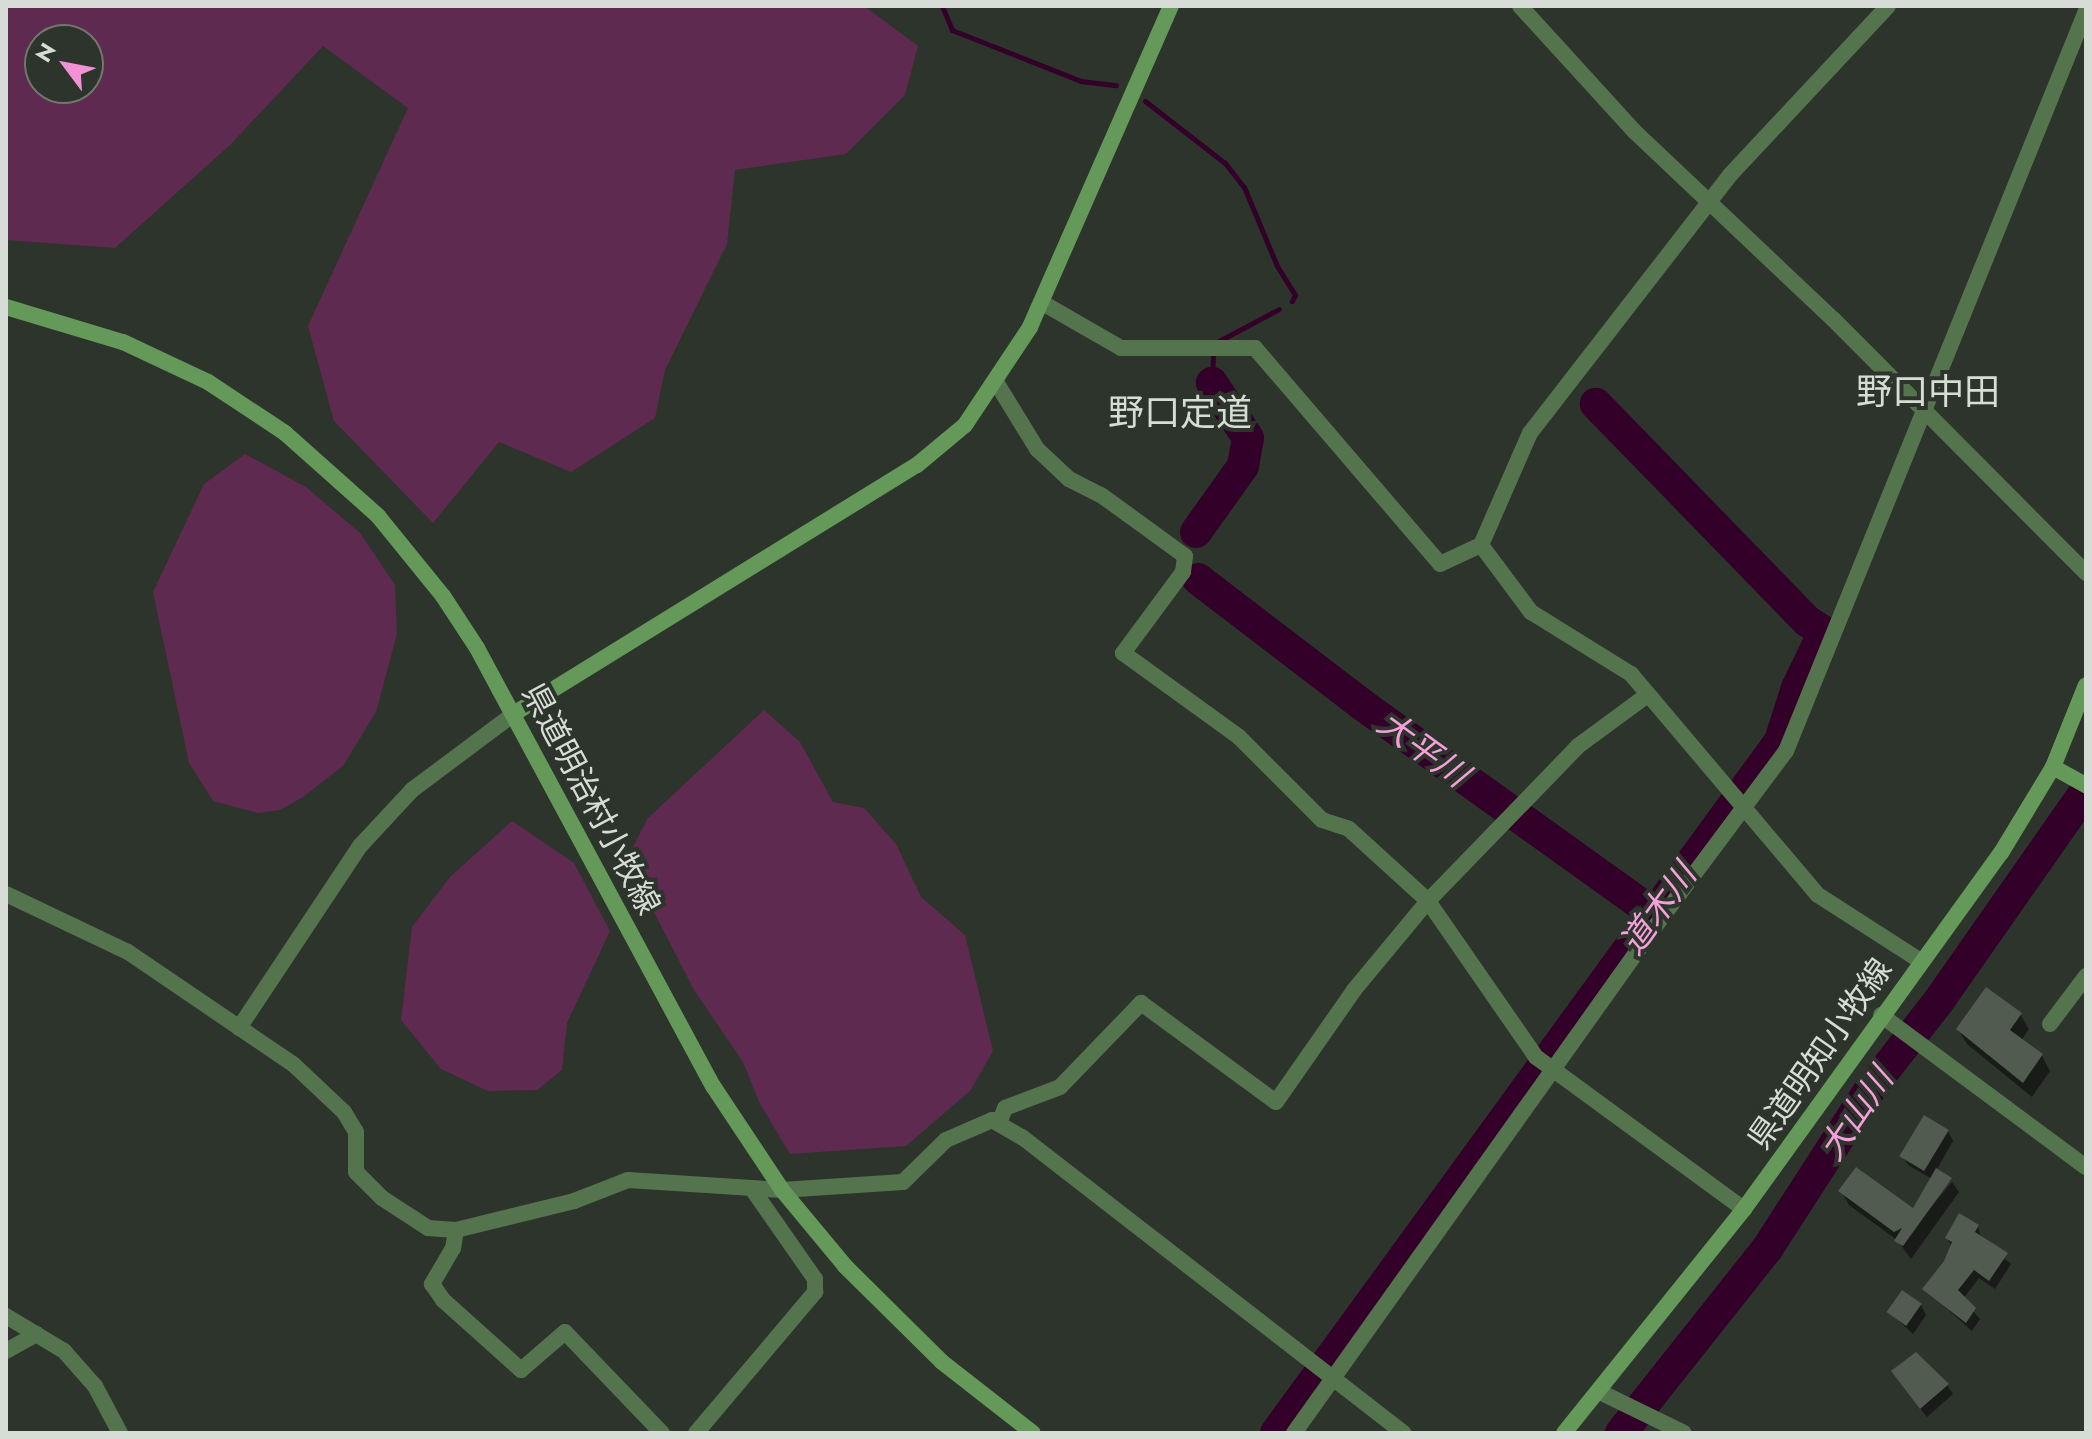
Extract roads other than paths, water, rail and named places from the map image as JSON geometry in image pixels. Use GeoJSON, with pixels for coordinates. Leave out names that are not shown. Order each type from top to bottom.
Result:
{"type":"FeatureCollection","features":[{"type":"Feature","properties":{"kind":"main road"},"geometry":{"type":"LineString","coordinates":[[515,713],[917,465],[965,425],[996,382],[1041,302],[1171,6]]}},
{"type":"Feature","properties":{"kind":"main road","name":"県道明治村小牧線"},"geometry":{"type":"LineString","coordinates":[[6,307],[78,325],[167,360],[285,433],[351,489],[412,555],[457,615],[515,713],[713,1086],[782,1190],[845,1266],[923,1343],[1033,1433]]}},
{"type":"Feature","properties":{"kind":"main road","name":"県道明知小牧線"},"geometry":{"type":"LineString","coordinates":[[1564,1433],[1744,1209],[1886,1018],[1921,961],[2061,770],[2083,705],[2086,685]]}},
{"type":"Feature","properties":{"kind":"main road"},"geometry":{"type":"LineString","coordinates":[[2061,770],[2086,785]]}},
{"type":"Feature","properties":{"kind":"street"},"geometry":{"type":"LineString","coordinates":[[1520,6],[1634,131],[1712,201],[2086,573]]}},
{"type":"Feature","properties":{"kind":"street"},"geometry":{"type":"LineString","coordinates":[[1041,302],[1121,348],[1255,348],[1440,564],[1481,545],[1530,433],[1730,175],[1888,6]]}},
{"type":"Feature","properties":{"kind":"street"},"geometry":{"type":"LineString","coordinates":[[1294,1433],[1546,1064],[1744,811],[1786,751],[2086,11]]}},
{"type":"Feature","properties":{"kind":"street"},"geometry":{"type":"LineString","coordinates":[[996,382],[1037,449],[1069,479],[1101,495],[1185,556],[1183,572],[1123,653],[1239,737],[1322,820],[1349,829],[1428,901],[1546,1064],[1744,1209]]}},
{"type":"Feature","properties":{"kind":"street"},"geometry":{"type":"LineString","coordinates":[[1481,545],[1531,612],[1631,674],[1646,696],[1744,811],[1832,908],[1921,961]]}},
{"type":"Feature","properties":{"kind":"street"},"geometry":{"type":"LineString","coordinates":[[999,1123],[1005,1108],[1060,1087],[1141,1003],[1276,1102],[1354,990],[1428,901],[1578,746],[1630,712],[1646,696]]}},
{"type":"Feature","properties":{"kind":"street"},"geometry":{"type":"LineString","coordinates":[[239,1028],[360,846],[412,790],[515,713]]}},
{"type":"Feature","properties":{"kind":"street"},"geometry":{"type":"LineString","coordinates":[[6,894],[128,952],[293,1064],[344,1112],[356,1132],[356,1172],[382,1198],[428,1228],[456,1230],[574,1201],[628,1180],[663,1179],[753,1190],[903,1182],[946,1140],[975,1125],[999,1123],[1404,1433]]}},
{"type":"Feature","properties":{"kind":"street"},"geometry":{"type":"LineString","coordinates":[[2050,1024],[2086,976]]}},
{"type":"Feature","properties":{"kind":"street"},"geometry":{"type":"LineString","coordinates":[[1886,1018],[2086,1167]]}},
{"type":"Feature","properties":{"kind":"street"},"geometry":{"type":"LineString","coordinates":[[696,1433],[815,1292],[815,1279],[753,1190]]}},
{"type":"Feature","properties":{"kind":"street"},"geometry":{"type":"LineString","coordinates":[[456,1230],[453,1248],[432,1284],[443,1300],[521,1370],[565,1332],[662,1433]]}},
{"type":"Feature","properties":{"kind":"street"},"geometry":{"type":"LineString","coordinates":[[6,1316],[64,1351],[95,1386],[120,1433]]}},
{"type":"Feature","properties":{"kind":"street"},"geometry":{"type":"LineString","coordinates":[[6,1351],[37,1334]]}},
{"type":"Feature","properties":{"kind":"street"},"geometry":{"type":"LineString","coordinates":[[1600,1392],[1684,1433]]}},
{"type":"Feature","properties":{"kind":"waterway"},"geometry":{"type":"LineString","coordinates":[[942,6],[952,30],[1081,81],[1116,85]]}},
{"type":"Feature","properties":{"kind":"waterway"},"geometry":{"type":"LineString","coordinates":[[1145,101],[1225,163],[1244,187],[1277,266],[1295,295],[1292,301]]}},
{"type":"Feature","properties":{"kind":"waterway"},"geometry":{"type":"LineString","coordinates":[[1217,342],[1279,309]]}},
{"type":"Feature","properties":{"kind":"waterway"},"geometry":{"type":"LineString","coordinates":[[1212,383],[1213,354]]}},
{"type":"Feature","properties":{"kind":"waterway","name":"大平川"},"geometry":{"type":"LineString","coordinates":[[1196,532],[1243,466],[1248,438],[1212,383]]}},
{"type":"Feature","properties":{"kind":"waterway","name":"道木川"},"geometry":{"type":"LineString","coordinates":[[1276,1433],[1780,741],[1797,688],[1824,632],[1807,621],[1596,404]]}},
{"type":"Feature","properties":{"kind":"waterway","name":"大平川"},"geometry":{"type":"LineString","coordinates":[[1198,579],[1364,706],[1653,913]]}},
{"type":"Feature","properties":{"kind":"waterway","name":"大山川"},"geometry":{"type":"LineString","coordinates":[[1621,1433],[1767,1249],[1870,1089],[1938,1002],[2086,791]]}},
{"type":"Feature","properties":{"kind":"district","name":"野口中田"},"geometry":{"type":"Point","coordinates":[1928,392]}},
{"type":"Feature","properties":{"kind":"district","name":"野口定道"},"geometry":{"type":"Point","coordinates":[1180,413]}}]}
